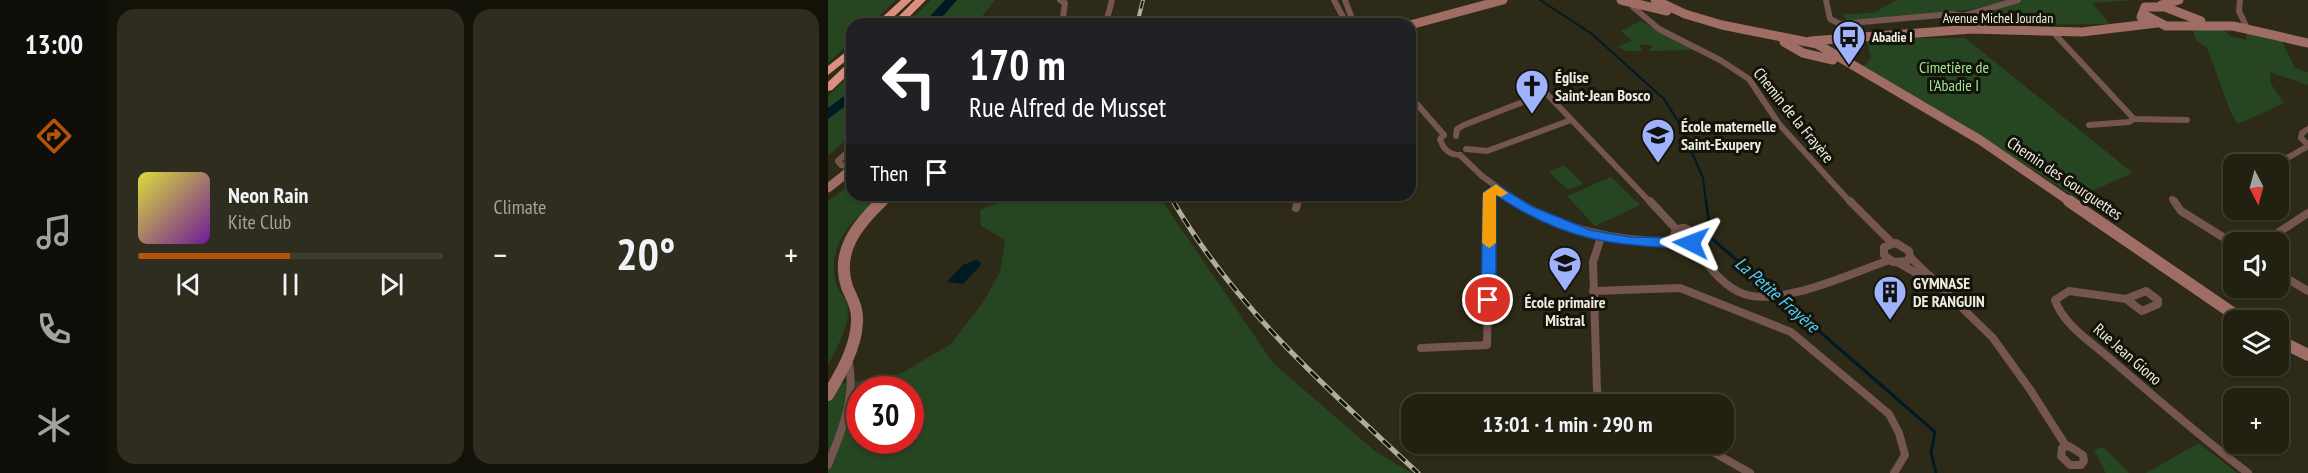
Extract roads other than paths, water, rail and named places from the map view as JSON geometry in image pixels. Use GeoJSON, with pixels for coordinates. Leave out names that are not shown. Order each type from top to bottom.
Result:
{"type":"FeatureCollection","features":[{"type":"Feature","properties":{"kind":"highway"},"geometry":{"type":"LineString","coordinates":[[886,18],[906,0]]}},
{"type":"Feature","properties":{"kind":"highway"},"geometry":{"type":"LineString","coordinates":[[902,18],[921,0]]}},
{"type":"Feature","properties":{"kind":"highway"},"geometry":{"type":"LineString","coordinates":[[828,72],[846,56]]}},
{"type":"Feature","properties":{"kind":"highway"},"geometry":{"type":"LineString","coordinates":[[828,88],[846,71]]}},
{"type":"Feature","properties":{"kind":"main road"},"geometry":{"type":"LineString","coordinates":[[1416,20],[1492,0]]}},
{"type":"Feature","properties":{"kind":"main road"},"geometry":{"type":"LineString","coordinates":[[1416,23],[1503,0]]}},
{"type":"Feature","properties":{"kind":"main road"},"geometry":{"type":"LineString","coordinates":[[1621,0],[1685,14]]}},
{"type":"Feature","properties":{"kind":"main road","name":"Avenue Michel Jourdan"},"geometry":{"type":"LineString","coordinates":[[1655,0],[1685,14],[1802,43],[1972,29],[2091,31],[2125,25],[2157,23],[2172,26],[2182,18]]}},
{"type":"Feature","properties":{"kind":"main road"},"geometry":{"type":"LineString","coordinates":[[2158,6],[2179,0],[2182,18]]}},
{"type":"Feature","properties":{"kind":"main road"},"geometry":{"type":"LineString","coordinates":[[2158,6],[2182,18],[2247,28],[2308,44]]}},
{"type":"Feature","properties":{"kind":"main road","name":"Avenue Michel Jourdan"},"geometry":{"type":"LineString","coordinates":[[2125,25],[2143,14],[2145,7],[2158,6]]}},
{"type":"Feature","properties":{"kind":"main road"},"geometry":{"type":"LineString","coordinates":[[2143,14],[2157,23]]}},
{"type":"Feature","properties":{"kind":"main road","name":"Avenue Michel Jourdan"},"geometry":{"type":"LineString","coordinates":[[1812,54],[1819,52],[1820,47],[1834,39]]}},
{"type":"Feature","properties":{"kind":"main road","name":"Chemin des Gourguettes"},"geometry":{"type":"LineString","coordinates":[[1861,71],[1803,53],[1802,43],[1820,47],[1980,140],[2228,310]]}},
{"type":"Feature","properties":{"kind":"main road"},"geometry":{"type":"LineString","coordinates":[[828,180],[846,169]]}},
{"type":"Feature","properties":{"kind":"main road"},"geometry":{"type":"LineString","coordinates":[[828,188],[846,171]]}},
{"type":"Feature","properties":{"kind":"main road"},"geometry":{"type":"LineString","coordinates":[[828,394],[848,358],[856,331],[857,310],[846,284],[843,258],[849,240],[860,224],[882,201]]}},
{"type":"Feature","properties":{"kind":"main road"},"geometry":{"type":"LineString","coordinates":[[2289,344],[2305,351]]}},
{"type":"Feature","properties":{"kind":"street"},"geometry":{"type":"LineString","coordinates":[[1060,0],[1065,3],[1063,18]]}},
{"type":"Feature","properties":{"kind":"street"},"geometry":{"type":"LineString","coordinates":[[1107,18],[1112,0]]}},
{"type":"Feature","properties":{"kind":"street"},"geometry":{"type":"LineString","coordinates":[[1334,0],[1343,18]]}},
{"type":"Feature","properties":{"kind":"street"},"geometry":{"type":"LineString","coordinates":[[1345,0],[1352,18]]}},
{"type":"Feature","properties":{"kind":"street"},"geometry":{"type":"LineString","coordinates":[[1826,0],[1830,19],[1845,24],[1952,14],[1975,21],[1983,29]]}},
{"type":"Feature","properties":{"kind":"street"},"geometry":{"type":"LineString","coordinates":[[1963,16],[2018,0]]}},
{"type":"Feature","properties":{"kind":"street"},"geometry":{"type":"LineString","coordinates":[[2240,0],[2239,11],[2247,28]]}},
{"type":"Feature","properties":{"kind":"street","name":"Chemin de la Frayère"},"geometry":{"type":"LineString","coordinates":[[1634,3],[1633,7],[1653,27],[1718,58],[1751,81],[1779,125],[1837,189],[1892,243],[1907,249],[1910,257]]}},
{"type":"Feature","properties":{"kind":"street"},"geometry":{"type":"LineString","coordinates":[[1963,16],[1972,29]]}},
{"type":"Feature","properties":{"kind":"street"},"geometry":{"type":"LineString","coordinates":[[2052,31],[2134,119],[2143,121],[2187,120]]}},
{"type":"Feature","properties":{"kind":"street"},"geometry":{"type":"LineString","coordinates":[[1691,243],[1682,245],[1674,241],[1631,242],[1601,237],[1526,209],[1496,188],[1463,152],[1456,136],[1457,129],[1546,93],[1569,114],[1571,120],[1677,230],[1684,230],[1692,234],[1691,243],[1732,286],[1744,294],[1785,293],[1845,277],[1890,260]]}},
{"type":"Feature","properties":{"kind":"street"},"geometry":{"type":"LineString","coordinates":[[1416,103],[1444,135],[1456,136]]}},
{"type":"Feature","properties":{"kind":"street"},"geometry":{"type":"LineString","coordinates":[[2089,125],[2129,122],[2134,119]]}},
{"type":"Feature","properties":{"kind":"street"},"geometry":{"type":"LineString","coordinates":[[1444,135],[1440,139],[1444,148],[1452,155],[1486,151],[1571,120]]}},
{"type":"Feature","properties":{"kind":"street"},"geometry":{"type":"LineString","coordinates":[[2289,157],[2308,145],[2301,138],[2302,133],[2308,129]]}},
{"type":"Feature","properties":{"kind":"street"},"geometry":{"type":"LineString","coordinates":[[846,153],[838,163],[846,165]]}},
{"type":"Feature","properties":{"kind":"street"},"geometry":{"type":"LineString","coordinates":[[1421,348],[1487,345],[1490,193],[1496,188]]}},
{"type":"Feature","properties":{"kind":"street"},"geometry":{"type":"LineString","coordinates":[[2172,199],[2181,211],[2223,237]]}},
{"type":"Feature","properties":{"kind":"street"},"geometry":{"type":"LineString","coordinates":[[1296,208],[1298,201]]}},
{"type":"Feature","properties":{"kind":"street"},"geometry":{"type":"LineString","coordinates":[[2278,232],[2308,213]]}},
{"type":"Feature","properties":{"kind":"street"},"geometry":{"type":"LineString","coordinates":[[1674,241],[1672,236],[1677,230]]}},
{"type":"Feature","properties":{"kind":"street"},"geometry":{"type":"LineString","coordinates":[[1599,394],[1593,262],[1601,237]]}},
{"type":"Feature","properties":{"kind":"street"},"geometry":{"type":"LineString","coordinates":[[1892,243],[1883,249],[1890,260],[1918,274],[1930,276]]}},
{"type":"Feature","properties":{"kind":"street"},"geometry":{"type":"LineString","coordinates":[[1899,263],[1910,257],[1993,338],[2045,411],[2066,446],[2077,449],[2083,455],[2082,470],[2070,465],[2061,456],[2060,450],[2066,446]]}},
{"type":"Feature","properties":{"kind":"street"},"geometry":{"type":"LineString","coordinates":[[2289,280],[2308,291]]}},
{"type":"Feature","properties":{"kind":"street"},"geometry":{"type":"LineString","coordinates":[[1593,291],[1680,288],[1791,332],[1889,414],[1899,433],[1905,454],[1894,473]]}},
{"type":"Feature","properties":{"kind":"street","name":"Rue Jean Giono"},"geometry":{"type":"LineString","coordinates":[[2126,299],[2069,291],[2055,300],[2054,305],[2081,333],[2193,431],[2248,473]]}},
{"type":"Feature","properties":{"kind":"street"},"geometry":{"type":"LineString","coordinates":[[828,465],[850,408],[851,368],[848,358]]}},
{"type":"Feature","properties":{"kind":"street"},"geometry":{"type":"LineString","coordinates":[[1723,454],[1730,456],[1750,473]]}},
{"type":"Feature","properties":{"kind":"water"},"geometry":{"type":"Polygon","coordinates":[[[976,260],[981,262],[979,267],[963,284],[947,282],[963,265],[976,260]]]}},
{"type":"Feature","properties":{"kind":"waterway"},"geometry":{"type":"LineString","coordinates":[[934,18],[951,0]]}},
{"type":"Feature","properties":{"kind":"waterway","name":"La Petite Frayère"},"geometry":{"type":"LineString","coordinates":[[1540,0],[1592,34],[1664,99],[1678,121],[1703,178],[1706,203]]}},
{"type":"Feature","properties":{"kind":"waterway"},"geometry":{"type":"LineString","coordinates":[[828,115],[846,99]]}},
{"type":"Feature","properties":{"kind":"waterway","name":"La Petite Frayère"},"geometry":{"type":"LineString","coordinates":[[1706,201],[1711,238],[1775,293]]}},
{"type":"Feature","properties":{"kind":"waterway","name":"La Petite Frayère"},"geometry":{"type":"LineString","coordinates":[[1780,297],[1935,432],[1931,452],[1936,473]]}},
{"type":"Feature","properties":{"kind":"railway"},"geometry":{"type":"LineString","coordinates":[[1138,18],[1143,0]]}},
{"type":"Feature","properties":{"kind":"railway"},"geometry":{"type":"LineString","coordinates":[[1173,201],[1198,240],[1254,312],[1285,346],[1418,473]]}},
{"type":"Feature","properties":{"kind":"place","name":"Abadie I"},"geometry":{"type":"Point","coordinates":[1849,66]}},
{"type":"Feature","properties":{"kind":"place","name":"Église Saint-Jean Bosco"},"geometry":{"type":"Point","coordinates":[1532,115]}},
{"type":"Feature","properties":{"kind":"place","name":"École maternelle Saint-Exupery"},"geometry":{"type":"Point","coordinates":[1658,164]}},
{"type":"Feature","properties":{"kind":"place","name":"École primaire Mistral"},"geometry":{"type":"Point","coordinates":[1565,292]}},
{"type":"Feature","properties":{"kind":"place","name":"GYMNASE DE RANGUIN"},"geometry":{"type":"Point","coordinates":[1890,321]}},
{"type":"Feature","properties":{"kind":"park label","name":"Cimetière de l'Abadie I"},"geometry":{"type":"Point","coordinates":[1954,76]}}]}
